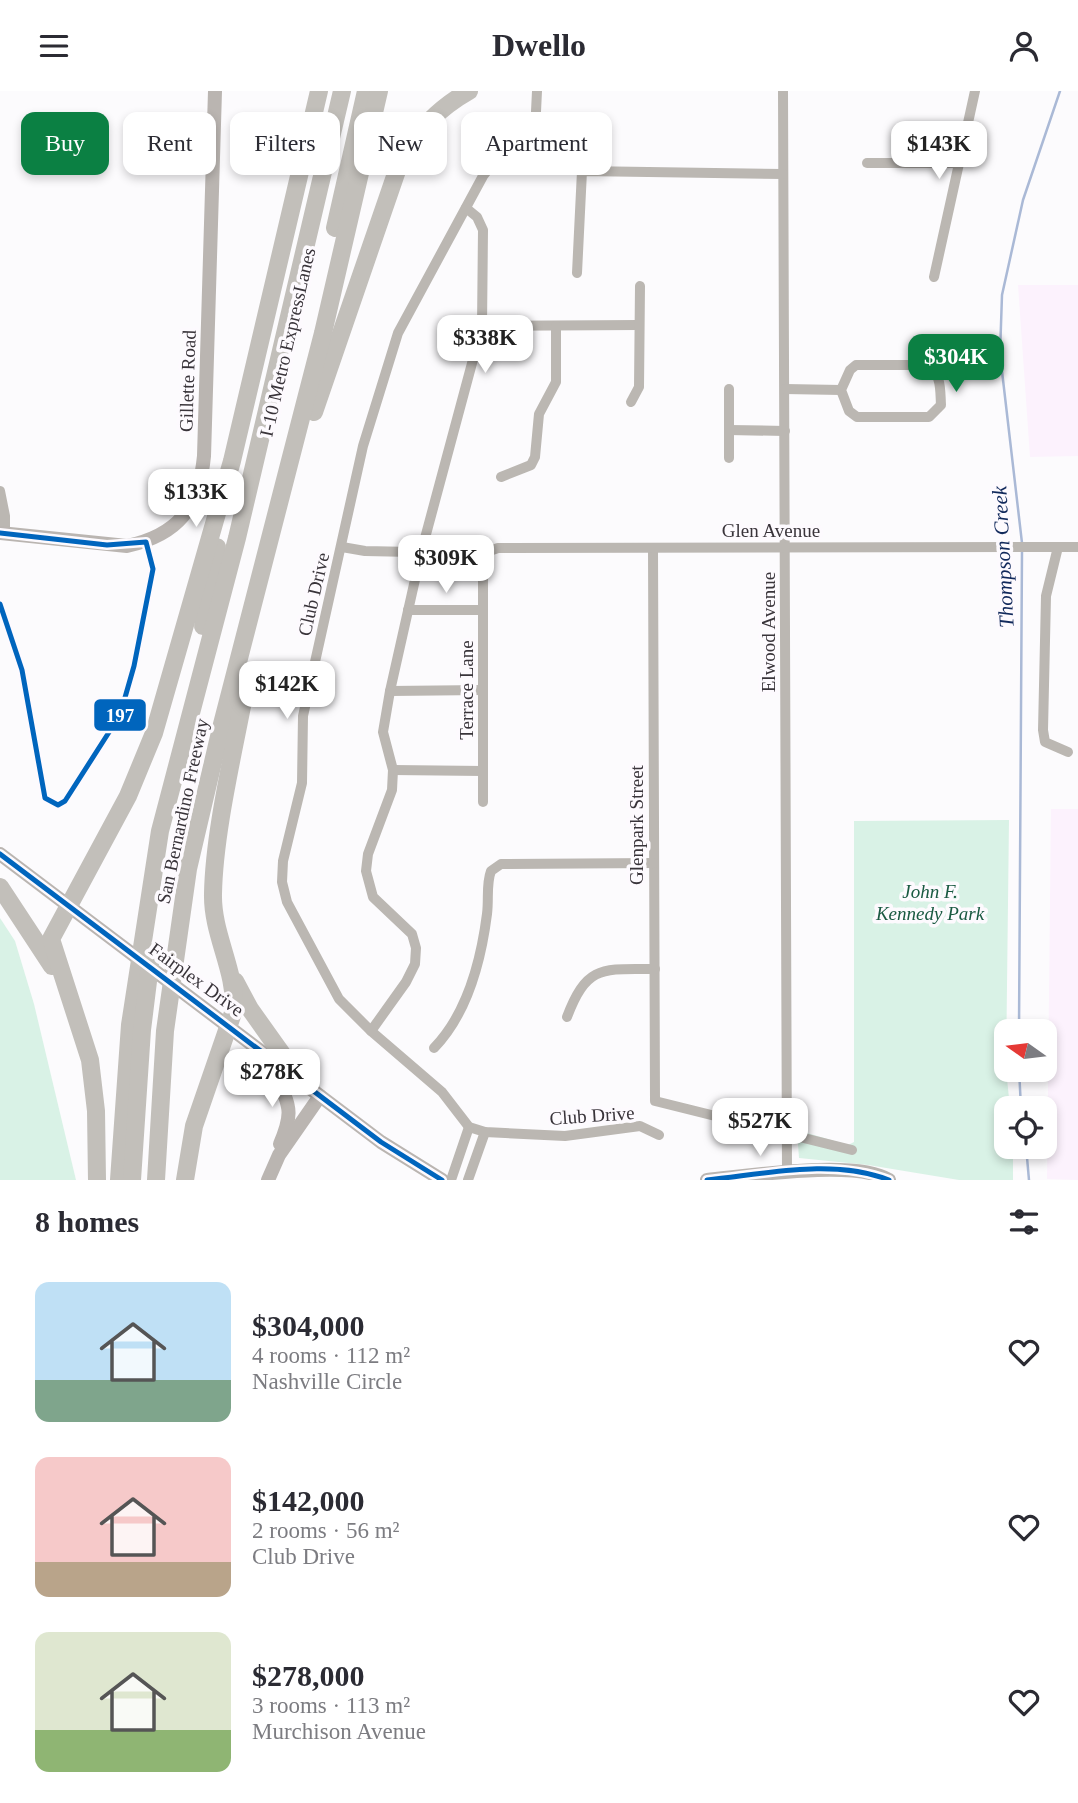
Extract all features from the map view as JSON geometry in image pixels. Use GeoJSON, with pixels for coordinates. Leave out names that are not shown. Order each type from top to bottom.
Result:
{"type":"FeatureCollection","features":[{"type":"Feature","properties":{"kind":"highway"},"geometry":{"type":"LineString","coordinates":[[308,112],[310,91]]}},
{"type":"Feature","properties":{"kind":"highway"},"geometry":{"type":"LineString","coordinates":[[314,112],[319,91]]}},
{"type":"Feature","properties":{"kind":"highway","name":"San Bernardino Freeway"},"geometry":{"type":"LineString","coordinates":[[119,1180],[139,955],[160,831],[215,619],[342,91]]}},
{"type":"Feature","properties":{"kind":"highway"},"geometry":{"type":"LineString","coordinates":[[318,188],[338,162],[355,91]]}},
{"type":"Feature","properties":{"kind":"highway","name":"I-10 Metro ExpressLanes"},"geometry":{"type":"LineString","coordinates":[[145,1180],[150,1064],[156,1005],[188,814],[300,383],[366,91]]}},
{"type":"Feature","properties":{"kind":"highway","name":"San Bernardino Freeway"},"geometry":{"type":"LineString","coordinates":[[156,1180],[161,1076],[176,943],[198,824],[275,528],[379,91]]}},
{"type":"Feature","properties":{"kind":"highway"},"geometry":{"type":"LineString","coordinates":[[275,528],[396,170],[422,128],[450,102],[469,91]]}},
{"type":"Feature","properties":{"kind":"highway"},"geometry":{"type":"LineString","coordinates":[[97,1180],[94,1083],[74,1005],[51,939],[128,796],[146,754],[232,461],[300,175]]}},
{"type":"Feature","properties":{"kind":"highway"},"geometry":{"type":"LineString","coordinates":[[182,745],[232,461]]}},
{"type":"Feature","properties":{"kind":"highway"},"geometry":{"type":"LineString","coordinates":[[132,1180],[142,1030],[152,943],[177,807],[219,645],[215,619]]}},
{"type":"Feature","properties":{"kind":"highway"},"geometry":{"type":"LineString","coordinates":[[185,1180],[194,1126],[234,1010],[235,995],[218,942],[213,893],[243,701],[238,663]]}},
{"type":"Feature","properties":{"kind":"highway"},"geometry":{"type":"LineString","coordinates":[[0,887],[74,1005]]}},
{"type":"Feature","properties":{"kind":"highway"},"geometry":{"type":"LineString","coordinates":[[229,972],[250,1009],[302,1082]]}},
{"type":"Feature","properties":{"kind":"main road","name":"Gillette Road"},"geometry":{"type":"LineString","coordinates":[[2,533],[127,546],[160,536],[174,526],[196,497],[204,456],[215,91]]}},
{"type":"Feature","properties":{"kind":"main road","name":"Fairplex Drive"},"geometry":{"type":"LineString","coordinates":[[0,854],[108,938],[408,1161],[442,1180]]}},
{"type":"Feature","properties":{"kind":"main road"},"geometry":{"type":"LineString","coordinates":[[277,1063],[278,1083],[290,1104],[289,1119],[279,1155]]}},
{"type":"Feature","properties":{"kind":"main road"},"geometry":{"type":"LineString","coordinates":[[268,1180],[279,1155],[320,1095]]}},
{"type":"Feature","properties":{"kind":"main road"},"geometry":{"type":"LineString","coordinates":[[707,1180],[794,1176],[802,1168],[844,1171],[889,1180]]}},
{"type":"Feature","properties":{"kind":"street","name":"Club Drive"},"geometry":{"type":"LineString","coordinates":[[537,91],[535,132],[490,166],[398,333],[363,446],[303,716],[302,783],[283,861],[282,882],[287,902],[339,999],[371,1031],[442,1091],[469,1127],[485,1132],[565,1136],[640,1126],[659,1135]]}},
{"type":"Feature","properties":{"kind":"street","name":"Elwood Avenue"},"geometry":{"type":"LineString","coordinates":[[783,91],[786,1133],[794,1176]]}},
{"type":"Feature","properties":{"kind":"street"},"geometry":{"type":"LineString","coordinates":[[934,277],[975,91]]}},
{"type":"Feature","properties":{"kind":"street"},"geometry":{"type":"LineString","coordinates":[[867,163],[959,163]]}},
{"type":"Feature","properties":{"kind":"street"},"geometry":{"type":"LineString","coordinates":[[577,273],[582,171],[783,174]]}},
{"type":"Feature","properties":{"kind":"street"},"geometry":{"type":"LineString","coordinates":[[371,1031],[406,982],[415,964],[416,948],[412,934],[402,921],[373,897],[367,885],[368,854],[389,805],[393,770],[383,732],[390,691],[421,553],[482,325],[483,230],[477,218],[466,208]]}},
{"type":"Feature","properties":{"kind":"street"},"geometry":{"type":"LineString","coordinates":[[631,402],[639,387],[640,286]]}},
{"type":"Feature","properties":{"kind":"street"},"geometry":{"type":"LineString","coordinates":[[482,325],[639,325]]}},
{"type":"Feature","properties":{"kind":"street"},"geometry":{"type":"LineString","coordinates":[[501,477],[531,465],[536,457],[539,414],[556,382],[556,325]]}},
{"type":"Feature","properties":{"kind":"street"},"geometry":{"type":"LineString","coordinates":[[856,365],[925,365],[938,375],[941,405],[929,417],[857,417],[849,411],[841,390],[856,365]]}},
{"type":"Feature","properties":{"kind":"street"},"geometry":{"type":"LineString","coordinates":[[729,389],[729,458]]}},
{"type":"Feature","properties":{"kind":"street"},"geometry":{"type":"LineString","coordinates":[[785,389],[841,390]]}},
{"type":"Feature","properties":{"kind":"street"},"geometry":{"type":"LineString","coordinates":[[729,431],[785,431]]}},
{"type":"Feature","properties":{"kind":"street"},"geometry":{"type":"LineString","coordinates":[[0,491],[5,516],[2,533]]}},
{"type":"Feature","properties":{"kind":"street","name":"Glen Avenue"},"geometry":{"type":"LineString","coordinates":[[342,547],[365,551],[421,553],[426,559],[459,553],[465,557],[498,548],[1078,547]]}},
{"type":"Feature","properties":{"kind":"street"},"geometry":{"type":"LineString","coordinates":[[1058,547],[1046,596],[1043,730],[1045,742],[1068,752]]}},
{"type":"Feature","properties":{"kind":"street","name":"Glenpark Street"},"geometry":{"type":"LineString","coordinates":[[653,548],[656,1101],[786,1133]]}},
{"type":"Feature","properties":{"kind":"street","name":"Terrace Lane"},"geometry":{"type":"LineString","coordinates":[[483,577],[483,802]]}},
{"type":"Feature","properties":{"kind":"street"},"geometry":{"type":"LineString","coordinates":[[408,610],[483,611]]}},
{"type":"Feature","properties":{"kind":"street"},"geometry":{"type":"LineString","coordinates":[[390,691],[483,690]]}},
{"type":"Feature","properties":{"kind":"street"},"geometry":{"type":"LineString","coordinates":[[393,770],[483,771]]}},
{"type":"Feature","properties":{"kind":"street"},"geometry":{"type":"LineString","coordinates":[[434,1048],[450,1032],[470,987],[484,940],[491,871],[501,864],[654,863]]}},
{"type":"Feature","properties":{"kind":"street"},"geometry":{"type":"LineString","coordinates":[[567,1017],[583,982],[594,973],[608,969],[654,969]]}},
{"type":"Feature","properties":{"kind":"street"},"geometry":{"type":"LineString","coordinates":[[451,1180],[469,1127]]}},
{"type":"Feature","properties":{"kind":"street"},"geometry":{"type":"LineString","coordinates":[[468,1180],[485,1132]]}},
{"type":"Feature","properties":{"kind":"street"},"geometry":{"type":"LineString","coordinates":[[786,1133],[852,1150]]}},
{"type":"Feature","properties":{"kind":"shaded area"},"geometry":{"type":"Polygon","coordinates":[[[1018,285],[1078,285],[1078,456],[1030,457],[1018,285]]]}},
{"type":"Feature","properties":{"kind":"shaded area"},"geometry":{"type":"Polygon","coordinates":[[[1051,809],[1078,809],[1078,1180],[1047,1179],[1047,1159],[1057,1159],[1057,1096],[1048,1096],[1048,1082],[1057,1082],[1057,1019],[1049,1019],[1051,809]]]}},
{"type":"Feature","properties":{"kind":"green space","name":"John F. Kennedy Park"},"geometry":{"type":"Polygon","coordinates":[[[1009,820],[1007,1019],[994,1019],[994,1082],[1007,1082],[1009,1096],[994,1096],[994,1159],[1013,1159],[1013,1180],[959,1180],[868,1165],[799,1158],[797,1130],[848,1145],[854,1142],[854,821],[1009,820]]]}},
{"type":"Feature","properties":{"kind":"green space"},"geometry":{"type":"Polygon","coordinates":[[[0,918],[15,941],[34,1004],[76,1180],[0,1180],[0,918]]]}},
{"type":"Feature","properties":{"kind":"waterway","name":"Thompson Creek"},"geometry":{"type":"LineString","coordinates":[[1022,543],[1000,354],[1002,295],[1023,200],[1060,91]]}},
{"type":"Feature","properties":{"kind":"waterway","name":"Thompson Creek"},"geometry":{"type":"LineString","coordinates":[[1019,1019],[1022,550]]}},
{"type":"Feature","properties":{"kind":"waterway","name":"Thompson Creek"},"geometry":{"type":"LineString","coordinates":[[1020,1082],[1020,1096]]}},
{"type":"Feature","properties":{"kind":"waterway","name":"Thompson Creek"},"geometry":{"type":"LineString","coordinates":[[1027,1159],[1029,1180]]}},
{"type":"Feature","properties":{"kind":"transit line","name":"197"},"geometry":{"type":"LineString","coordinates":[[0,533],[107,545],[146,542],[153,569],[134,666],[120,715],[65,801],[58,805],[45,798],[22,670],[0,604]]}},
{"type":"Feature","properties":{"kind":"transit line","name":"197"},"geometry":{"type":"LineString","coordinates":[[0,854],[381,1142],[442,1180]]}},
{"type":"Feature","properties":{"kind":"transit line","name":"197"},"geometry":{"type":"LineString","coordinates":[[707,1180],[799,1169],[845,1170],[889,1180]]}}]}
